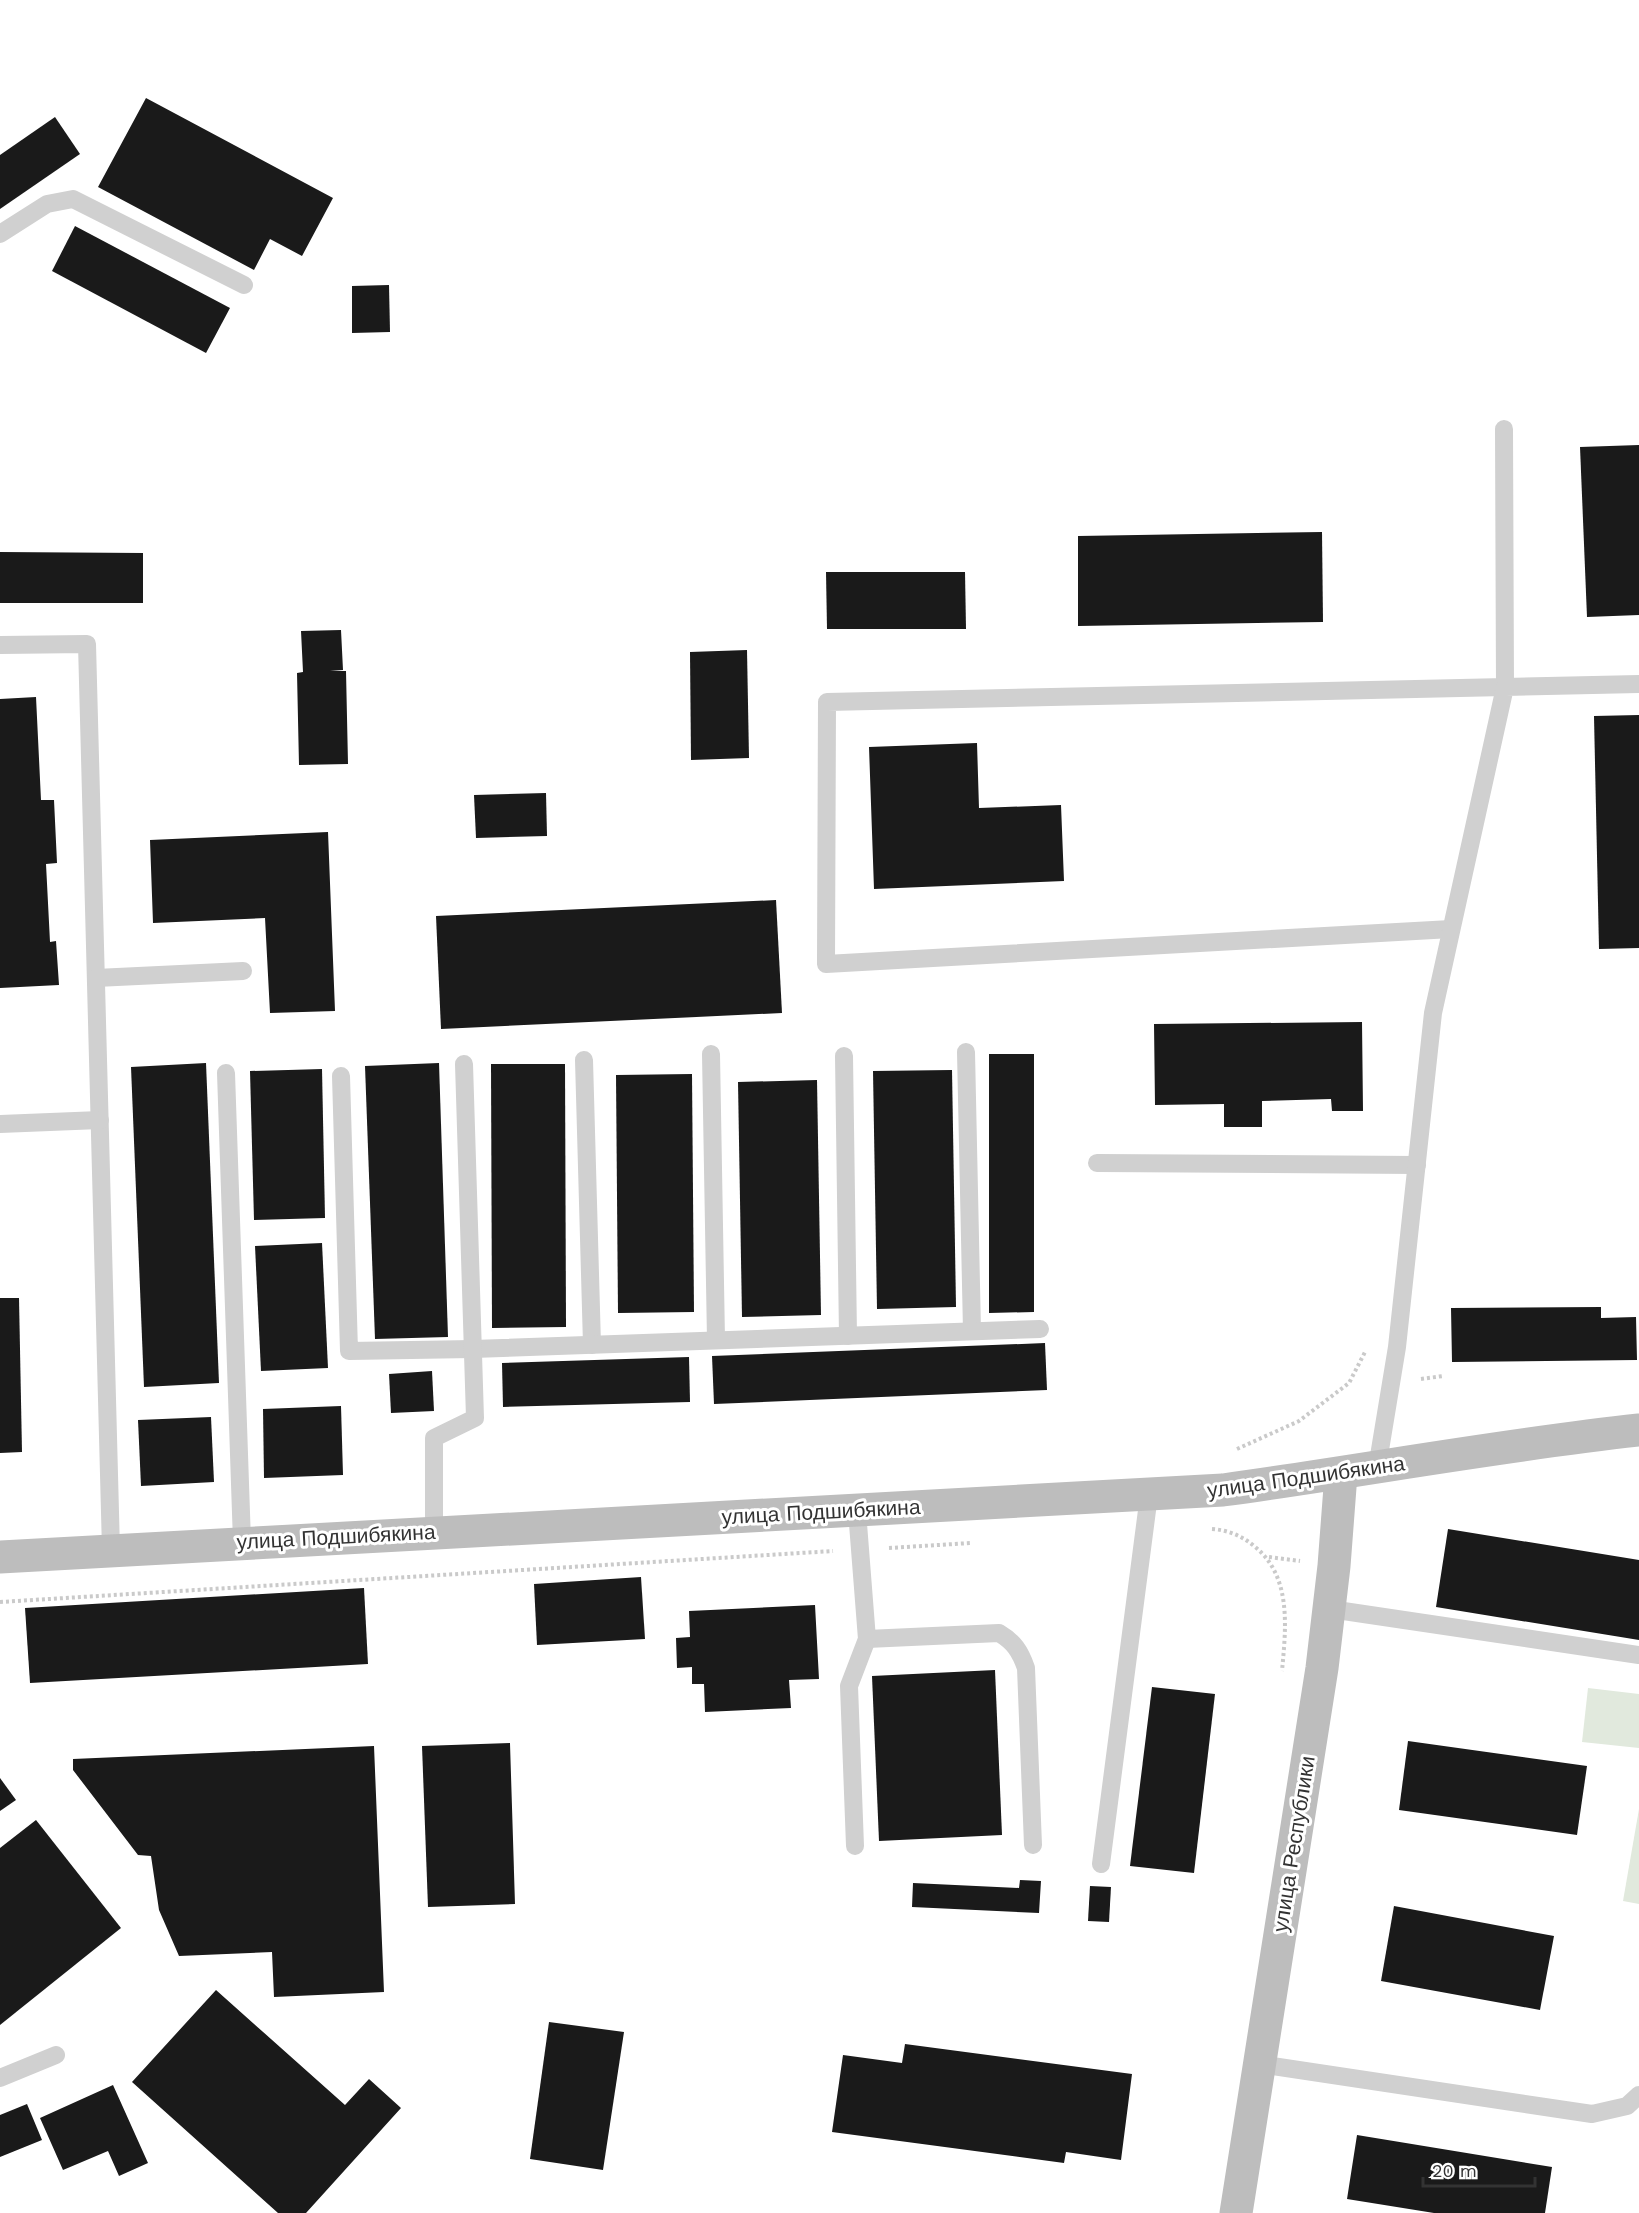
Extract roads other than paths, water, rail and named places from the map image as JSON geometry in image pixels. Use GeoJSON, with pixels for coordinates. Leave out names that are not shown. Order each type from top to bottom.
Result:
{"type":"FeatureCollection","features":[{"type":"Feature","properties":{"kind":"main road","name":"улица Подшибякина"},"geometry":{"type":"LineString","coordinates":[[0,1557],[1223,1490],[1341,1474],[1565,1438],[1639,1430]]}},
{"type":"Feature","properties":{"kind":"main road","name":"улица Республики"},"geometry":{"type":"LineString","coordinates":[[1236,2213],[1330,1609],[1341,1474]]}},
{"type":"Feature","properties":{"kind":"lane"},"geometry":{"type":"LineString","coordinates":[[0,234],[47,204],[73,199],[244,285]]}},
{"type":"Feature","properties":{"kind":"lane"},"geometry":{"type":"LineString","coordinates":[[1377,1468],[1398,1347],[1433,1013],[1505,687],[1504,429]]}},
{"type":"Feature","properties":{"kind":"lane"},"geometry":{"type":"LineString","coordinates":[[0,645],[87,645],[111,1550]]}},
{"type":"Feature","properties":{"kind":"lane"},"geometry":{"type":"LineString","coordinates":[[1451,929],[826,964],[827,702],[1639,684]]}},
{"type":"Feature","properties":{"kind":"lane"},"geometry":{"type":"LineString","coordinates":[[96,978],[243,971]]}},
{"type":"Feature","properties":{"kind":"lane"},"geometry":{"type":"LineString","coordinates":[[966,1052],[972,1331]]}},
{"type":"Feature","properties":{"kind":"lane"},"geometry":{"type":"LineString","coordinates":[[711,1054],[716,1340]]}},
{"type":"Feature","properties":{"kind":"lane"},"geometry":{"type":"LineString","coordinates":[[844,1056],[848,1336]]}},
{"type":"Feature","properties":{"kind":"lane"},"geometry":{"type":"LineString","coordinates":[[584,1060],[592,1345]]}},
{"type":"Feature","properties":{"kind":"lane"},"geometry":{"type":"LineString","coordinates":[[434,1532],[434,1438],[475,1418],[464,1064]]}},
{"type":"Feature","properties":{"kind":"lane"},"geometry":{"type":"LineString","coordinates":[[226,1073],[242,1542]]}},
{"type":"Feature","properties":{"kind":"lane"},"geometry":{"type":"LineString","coordinates":[[341,1076],[349,1351],[473,1349],[1040,1329]]}},
{"type":"Feature","properties":{"kind":"lane"},"geometry":{"type":"LineString","coordinates":[[0,1124],[100,1120]]}},
{"type":"Feature","properties":{"kind":"lane"},"geometry":{"type":"LineString","coordinates":[[1097,1163],[1417,1165]]}},
{"type":"Feature","properties":{"kind":"lane"},"geometry":{"type":"LineString","coordinates":[[1101,1864],[1149,1495]]}},
{"type":"Feature","properties":{"kind":"lane"},"geometry":{"type":"LineString","coordinates":[[855,1846],[849,1686],[867,1639],[857,1511]]}},
{"type":"Feature","properties":{"kind":"lane"},"geometry":{"type":"LineString","coordinates":[[1330,1609],[1639,1654]]}},
{"type":"Feature","properties":{"kind":"lane"},"geometry":{"type":"LineString","coordinates":[[867,1639],[999,1633],[1012,1640],[1020,1651],[1026,1668],[1033,1845]]}},
{"type":"Feature","properties":{"kind":"lane"},"geometry":{"type":"LineString","coordinates":[[0,2078],[56,2055]]}},
{"type":"Feature","properties":{"kind":"lane"},"geometry":{"type":"LineString","coordinates":[[1259,2064],[1592,2114],[1627,2106],[1639,2095]]}}]}
